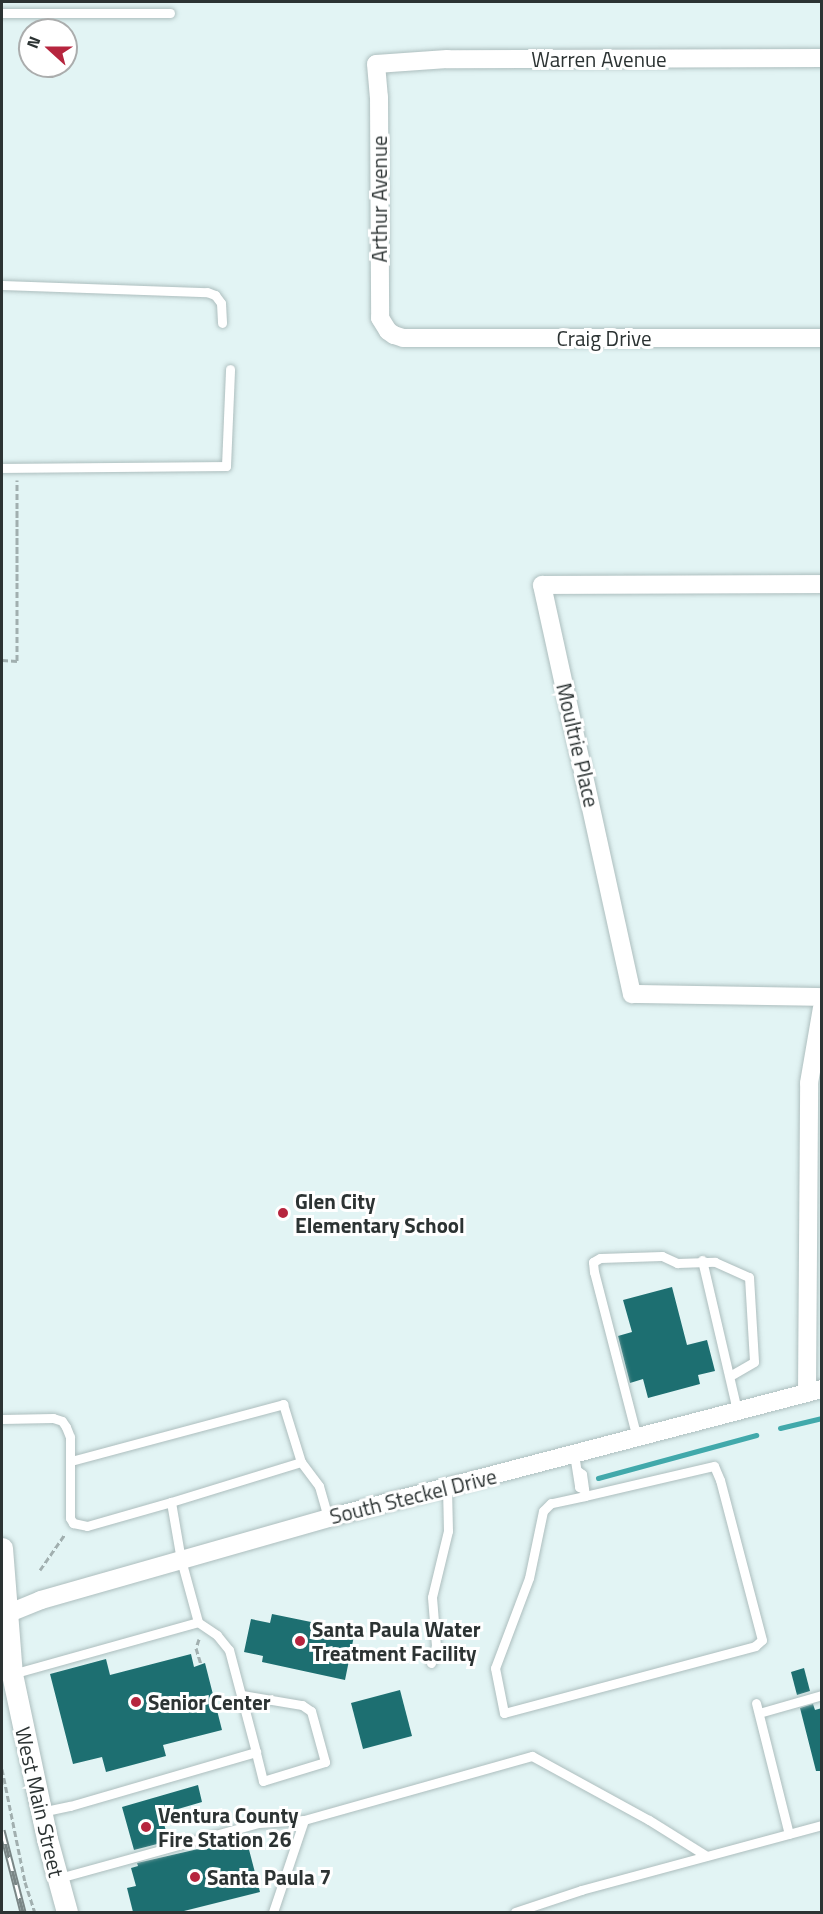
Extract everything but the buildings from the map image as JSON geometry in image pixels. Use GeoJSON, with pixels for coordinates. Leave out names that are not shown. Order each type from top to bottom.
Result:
{"type":"FeatureCollection","features":[{"type":"Feature","properties":{"kind":"street","name":"Warren Avenue"},"geometry":{"type":"LineString","coordinates":[[376,64],[447,59],[822,58]]}},
{"type":"Feature","properties":{"kind":"street","name":"Arthur Avenue"},"geometry":{"type":"LineString","coordinates":[[376,64],[379,97],[380,318],[388,331]]}},
{"type":"Feature","properties":{"kind":"street","name":"Craig Drive"},"geometry":{"type":"LineString","coordinates":[[388,331],[403,338],[822,338]]}},
{"type":"Feature","properties":{"kind":"street","name":"Moultrie Place"},"geometry":{"type":"LineString","coordinates":[[822,584],[542,585],[632,994],[822,997]]}},
{"type":"Feature","properties":{"kind":"street"},"geometry":{"type":"LineString","coordinates":[[814,1390],[809,1083],[822,1008]]}},
{"type":"Feature","properties":{"kind":"street","name":"South Steckel Drive"},"geometry":{"type":"LineString","coordinates":[[4,1615],[40,1600],[328,1518],[447,1488],[576,1463],[637,1438],[814,1390]]}},
{"type":"Feature","properties":{"kind":"street","name":"West Main Street"},"geometry":{"type":"LineString","coordinates":[[2,1548],[4,1615],[12,1674],[41,1812],[67,1912]]}},
{"type":"Feature","properties":{"kind":"lane"},"geometry":{"type":"LineString","coordinates":[[2,13],[170,13]]}},
{"type":"Feature","properties":{"kind":"lane"},"geometry":{"type":"LineString","coordinates":[[2,285],[207,292],[215,295],[221,303],[222,323]]}},
{"type":"Feature","properties":{"kind":"lane"},"geometry":{"type":"LineString","coordinates":[[2,468],[226,466],[230,369]]}},
{"type":"Feature","properties":{"kind":"lane"},"geometry":{"type":"LineString","coordinates":[[637,1438],[593,1262],[600,1258],[662,1256],[677,1263],[702,1260],[731,1267],[749,1276],[754,1362],[730,1376]]}},
{"type":"Feature","properties":{"kind":"lane"},"geometry":{"type":"LineString","coordinates":[[702,1260],[737,1411]]}},
{"type":"Feature","properties":{"kind":"lane"},"geometry":{"type":"LineString","coordinates":[[71,1461],[283,1404],[301,1462],[319,1486],[328,1518]]}},
{"type":"Feature","properties":{"kind":"lane"},"geometry":{"type":"LineString","coordinates":[[2,1419],[53,1418],[62,1421],[70,1437],[70,1518],[73,1522],[87,1526],[301,1462]]}},
{"type":"Feature","properties":{"kind":"lane"},"geometry":{"type":"LineString","coordinates":[[576,1463],[582,1474],[585,1493]]}},
{"type":"Feature","properties":{"kind":"lane"},"geometry":{"type":"LineString","coordinates":[[714,1466],[723,1491],[762,1640],[755,1646],[504,1713],[495,1668],[529,1578],[543,1511],[551,1503],[585,1493],[714,1466]]}},
{"type":"Feature","properties":{"kind":"lane"},"geometry":{"type":"LineString","coordinates":[[431,1663],[436,1646],[432,1597],[448,1531],[447,1488]]}},
{"type":"Feature","properties":{"kind":"lane"},"geometry":{"type":"LineString","coordinates":[[171,1502],[181,1560],[198,1622],[217,1635],[229,1650],[263,1780],[326,1762],[312,1711],[302,1705],[242,1695]]}},
{"type":"Feature","properties":{"kind":"lane"},"geometry":{"type":"LineString","coordinates":[[12,1674],[198,1622]]}},
{"type":"Feature","properties":{"kind":"lane"},"geometry":{"type":"LineString","coordinates":[[759,1713],[822,1695]]}},
{"type":"Feature","properties":{"kind":"lane"},"geometry":{"type":"LineString","coordinates":[[756,1703],[789,1834]]}},
{"type":"Feature","properties":{"kind":"lane"},"geometry":{"type":"LineString","coordinates":[[41,1812],[70,1806],[256,1752]]}},
{"type":"Feature","properties":{"kind":"lane"},"geometry":{"type":"LineString","coordinates":[[57,1878],[259,1823],[304,1820],[532,1756],[649,1820],[705,1855]]}},
{"type":"Feature","properties":{"kind":"lane"},"geometry":{"type":"LineString","coordinates":[[273,1912],[304,1820]]}},
{"type":"Feature","properties":{"kind":"lane"},"geometry":{"type":"LineString","coordinates":[[515,1912],[581,1890],[705,1855],[822,1826]]}},
{"type":"Feature","properties":{"kind":"path"},"geometry":{"type":"LineString","coordinates":[[2,660],[17,661],[17,468]]}},
{"type":"Feature","properties":{"kind":"path"},"geometry":{"type":"LineString","coordinates":[[40,1570],[73,1522]]}},
{"type":"Feature","properties":{"kind":"path"},"geometry":{"type":"LineString","coordinates":[[200,1638],[196,1645],[201,1664]]}},
{"type":"Feature","properties":{"kind":"path"},"geometry":{"type":"LineString","coordinates":[[2,1769],[26,1882],[35,1912]]}},
{"type":"Feature","properties":{"kind":"waterway"},"geometry":{"type":"LineString","coordinates":[[780,1428],[822,1418]]}},
{"type":"Feature","properties":{"kind":"waterway"},"geometry":{"type":"LineString","coordinates":[[598,1478],[756,1435]]}},
{"type":"Feature","properties":{"kind":"railway"},"geometry":{"type":"LineString","coordinates":[[2,1830],[23,1912]]}},
{"type":"Feature","properties":{"kind":"place","name":"Glen City Elementary School"},"geometry":{"type":"Point","coordinates":[283,1213]}},
{"type":"Feature","properties":{"kind":"place","name":"Santa Paula Water Treatment Facility"},"geometry":{"type":"Point","coordinates":[300,1641]}},
{"type":"Feature","properties":{"kind":"place","name":"Senior Center"},"geometry":{"type":"Point","coordinates":[136,1702]}},
{"type":"Feature","properties":{"kind":"place","name":"Ventura County Fire Station 26"},"geometry":{"type":"Point","coordinates":[146,1827]}},
{"type":"Feature","properties":{"kind":"place","name":"Santa Paula 7"},"geometry":{"type":"Point","coordinates":[195,1877]}}]}
